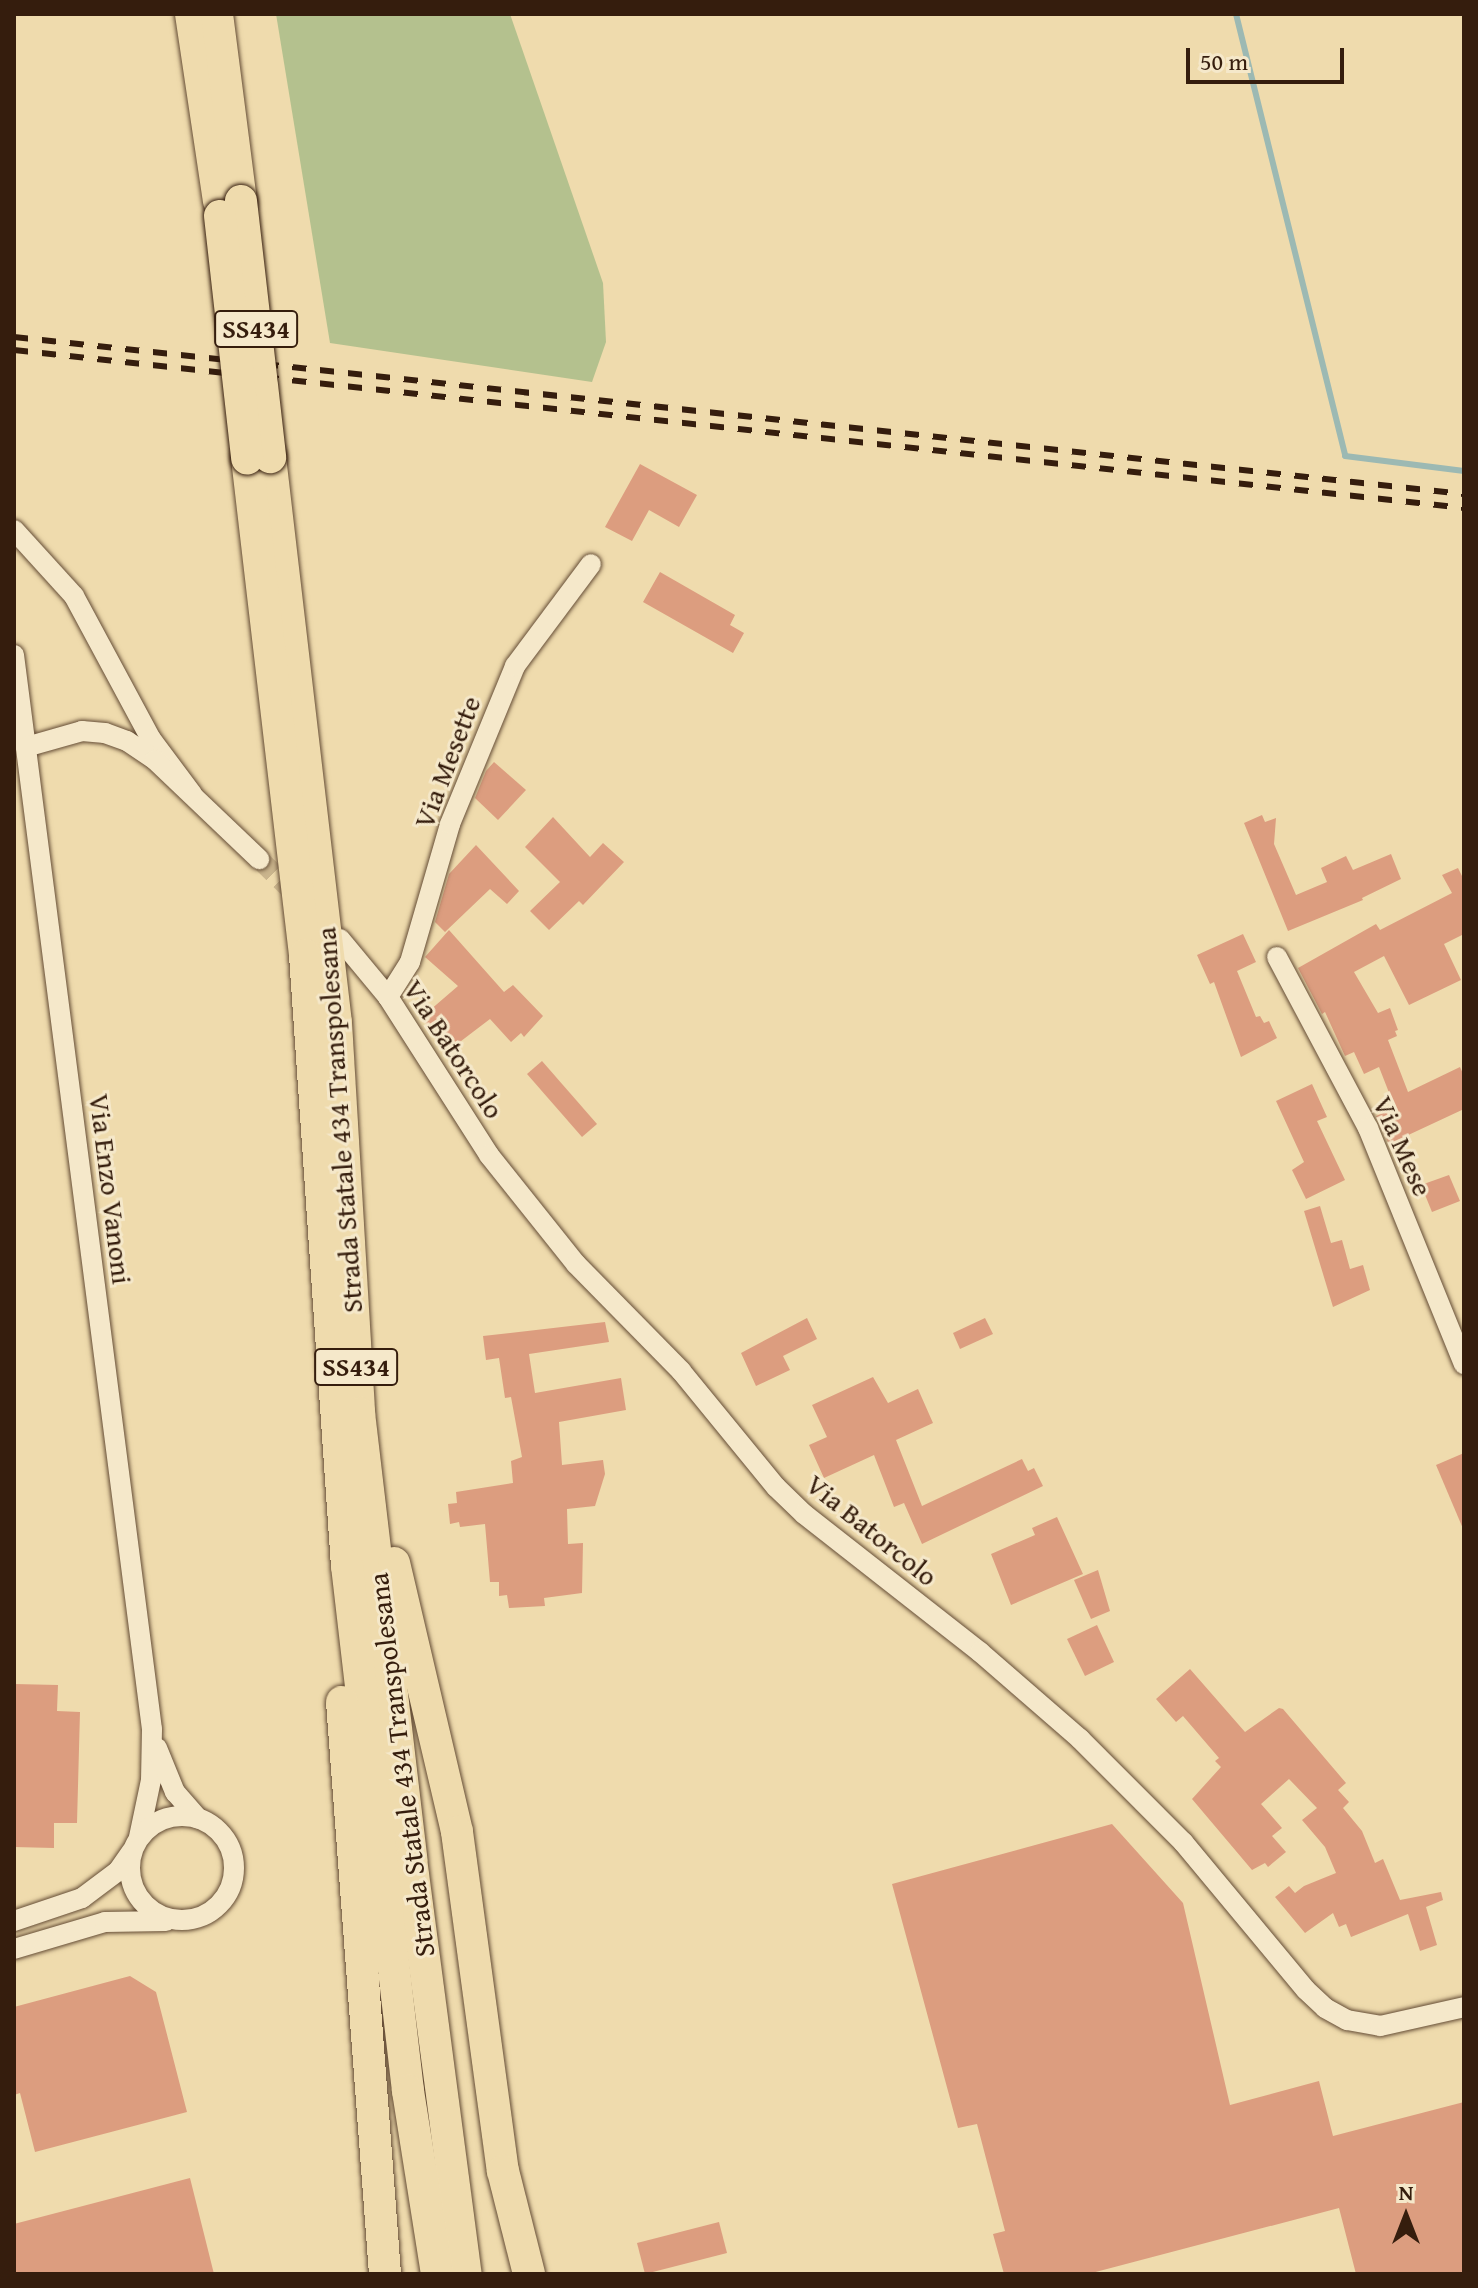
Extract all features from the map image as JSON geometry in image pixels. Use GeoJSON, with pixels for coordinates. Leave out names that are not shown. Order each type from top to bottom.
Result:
{"type":"FeatureCollection","features":[{"type":"Feature","properties":{"kind":"highway","name":"Strada Statale 434 Transpolesana"},"geometry":{"type":"LineString","coordinates":[[191,14],[230,201]]}},
{"type":"Feature","properties":{"kind":"highway","name":"Strada Statale 434 Transpolesana"},"geometry":{"type":"LineString","coordinates":[[217,14],[230,201],[259,457],[305,955],[347,1566],[408,2091],[437,2274]]}},
{"type":"Feature","properties":{"kind":"highway","name":"Strada Statale 434 Transpolesana"},"geometry":{"type":"LineString","coordinates":[[259,457],[336,1023],[359,1413],[411,1859],[466,2274]]}},
{"type":"Feature","properties":{"kind":"highway"},"geometry":{"type":"LineString","coordinates":[[359,1413],[457,1832],[503,2171],[529,2274]]}},
{"type":"Feature","properties":{"kind":"highway"},"geometry":{"type":"LineString","coordinates":[[347,1566],[335,1596],[385,2274]]}},
{"type":"Feature","properties":{"kind":"street"},"geometry":{"type":"LineString","coordinates":[[14,530],[74,596],[151,739],[192,794]]}},
{"type":"Feature","properties":{"kind":"street","name":"Via Mesette"},"geometry":{"type":"LineString","coordinates":[[388,997],[410,962],[450,824],[515,666],[591,564]]}},
{"type":"Feature","properties":{"kind":"street","name":"Via Enzo Vanoni"},"geometry":{"type":"LineString","coordinates":[[14,655],[152,1729],[151,1780],[129,1866],[136,1895],[146,1907],[174,1920]]}},
{"type":"Feature","properties":{"kind":"street"},"geometry":{"type":"LineString","coordinates":[[26,747],[82,731],[115,736],[155,760],[259,859]]}},
{"type":"Feature","properties":{"kind":"street","name":"Via Batorcolo"},"geometry":{"type":"LineString","coordinates":[[340,939],[388,997],[489,1155],[576,1264],[681,1371],[776,1487],[804,1514],[980,1652],[1080,1739],[1183,1842],[1316,2000],[1347,2020],[1369,2026],[1409,2021],[1464,2007]]}},
{"type":"Feature","properties":{"kind":"street","name":"Via Mese"},"geometry":{"type":"LineString","coordinates":[[1277,957],[1368,1128],[1464,1364]]}},
{"type":"Feature","properties":{"kind":"street","name":"Via Enzo Vanoni"},"geometry":{"type":"LineString","coordinates":[[14,1949],[105,1922],[174,1920],[207,1914],[221,1904],[230,1889],[234,1872],[233,1855],[226,1839],[214,1826],[198,1818],[175,1792],[152,1729]]}},
{"type":"Feature","properties":{"kind":"street"},"geometry":{"type":"LineString","coordinates":[[14,1921],[82,1898],[118,1871],[135,1844],[163,1818],[198,1818]]}},
{"type":"Feature","properties":{"kind":"green space"},"geometry":{"type":"Polygon","coordinates":[[[276,14],[510,14],[603,283],[606,342],[592,382],[330,343],[276,14]]]}},
{"type":"Feature","properties":{"kind":"building"},"geometry":{"type":"Polygon","coordinates":[[[640,464],[697,495],[679,527],[649,510],[632,541],[605,527],[640,464]]]}},
{"type":"Feature","properties":{"kind":"building"},"geometry":{"type":"Polygon","coordinates":[[[660,572],[735,615],[730,625],[744,633],[733,653],[643,602],[660,572]]]}},
{"type":"Feature","properties":{"kind":"building"},"geometry":{"type":"Polygon","coordinates":[[[494,762],[526,790],[498,820],[475,798],[486,771],[494,762]]]}},
{"type":"Feature","properties":{"kind":"building"},"geometry":{"type":"Polygon","coordinates":[[[1262,815],[1265,822],[1276,818],[1274,844],[1296,895],[1327,882],[1321,868],[1346,856],[1353,870],[1391,854],[1401,879],[1363,900],[1288,931],[1244,823],[1262,815]]]}},
{"type":"Feature","properties":{"kind":"building"},"geometry":{"type":"Polygon","coordinates":[[[553,817],[590,857],[603,843],[624,862],[583,905],[579,901],[549,930],[530,911],[560,882],[525,847],[553,817]]]}},
{"type":"Feature","properties":{"kind":"building"},"geometry":{"type":"Polygon","coordinates":[[[476,845],[519,891],[507,904],[490,889],[445,932],[435,922],[449,874],[476,845]]]}},
{"type":"Feature","properties":{"kind":"building"},"geometry":{"type":"Polygon","coordinates":[[[1458,868],[1464,880],[1464,934],[1444,944],[1461,980],[1409,1005],[1384,956],[1354,972],[1378,1013],[1390,1008],[1398,1030],[1395,1031],[1397,1036],[1388,1040],[1408,1092],[1460,1067],[1464,1076],[1464,1109],[1389,1144],[1376,1116],[1395,1108],[1379,1067],[1364,1074],[1354,1052],[1345,1056],[1325,1012],[1322,1014],[1298,968],[1376,924],[1380,930],[1452,893],[1442,875],[1458,868]]]}},
{"type":"Feature","properties":{"kind":"building"},"geometry":{"type":"Polygon","coordinates":[[[449,930],[504,992],[513,985],[543,1016],[524,1037],[521,1033],[511,1042],[490,1019],[444,1054],[422,1017],[458,986],[425,957],[449,930]]]}},
{"type":"Feature","properties":{"kind":"building"},"geometry":{"type":"Polygon","coordinates":[[[1243,934],[1256,962],[1237,971],[1256,1017],[1260,1016],[1264,1023],[1269,1021],[1277,1038],[1241,1057],[1214,982],[1210,984],[1197,955],[1243,934]]]}},
{"type":"Feature","properties":{"kind":"building"},"geometry":{"type":"Polygon","coordinates":[[[542,1061],[597,1124],[582,1137],[527,1074],[542,1061]]]}},
{"type":"Feature","properties":{"kind":"building"},"geometry":{"type":"Polygon","coordinates":[[[1312,1084],[1327,1117],[1317,1121],[1345,1180],[1306,1199],[1292,1170],[1304,1162],[1276,1101],[1312,1084]]]}},
{"type":"Feature","properties":{"kind":"building"},"geometry":{"type":"Polygon","coordinates":[[[1449,1175],[1460,1201],[1432,1212],[1421,1185],[1449,1175]]]}},
{"type":"Feature","properties":{"kind":"building"},"geometry":{"type":"Polygon","coordinates":[[[1320,1206],[1331,1243],[1342,1240],[1350,1269],[1363,1265],[1370,1290],[1333,1307],[1304,1211],[1320,1206]]]}},
{"type":"Feature","properties":{"kind":"building"},"geometry":{"type":"Polygon","coordinates":[[[807,1318],[817,1339],[783,1356],[790,1370],[756,1386],[741,1353],[807,1318]]]}},
{"type":"Feature","properties":{"kind":"building"},"geometry":{"type":"Polygon","coordinates":[[[985,1318],[993,1334],[960,1349],[953,1333],[985,1318]]]}},
{"type":"Feature","properties":{"kind":"building"},"geometry":{"type":"Polygon","coordinates":[[[605,1322],[609,1342],[529,1354],[535,1393],[621,1378],[626,1410],[559,1422],[562,1465],[603,1460],[605,1474],[595,1506],[567,1509],[568,1544],[583,1543],[582,1593],[544,1598],[545,1606],[509,1608],[507,1595],[499,1596],[499,1582],[490,1582],[485,1524],[460,1527],[459,1522],[450,1524],[448,1504],[457,1503],[456,1492],[513,1483],[511,1461],[522,1457],[511,1397],[505,1398],[499,1358],[486,1360],[483,1336],[605,1322]]]}},
{"type":"Feature","properties":{"kind":"building"},"geometry":{"type":"Polygon","coordinates":[[[873,1377],[888,1403],[918,1389],[933,1423],[896,1440],[922,1506],[1022,1459],[1028,1471],[1034,1468],[1043,1486],[922,1544],[904,1503],[894,1507],[874,1455],[824,1478],[809,1445],[827,1437],[812,1405],[873,1377]]]}},
{"type":"Feature","properties":{"kind":"building"},"geometry":{"type":"Polygon","coordinates":[[[1464,1453],[1464,1531],[1436,1465],[1464,1453]]]}},
{"type":"Feature","properties":{"kind":"building"},"geometry":{"type":"Polygon","coordinates":[[[1057,1517],[1083,1574],[1011,1605],[991,1554],[1035,1535],[1032,1528],[1057,1517]]]}},
{"type":"Feature","properties":{"kind":"building"},"geometry":{"type":"Polygon","coordinates":[[[1098,1570],[1110,1611],[1091,1619],[1074,1580],[1098,1570]]]}},
{"type":"Feature","properties":{"kind":"building"},"geometry":{"type":"Polygon","coordinates":[[[1097,1625],[1114,1662],[1085,1676],[1067,1639],[1097,1625]]]}},
{"type":"Feature","properties":{"kind":"building"},"geometry":{"type":"Polygon","coordinates":[[[1190,1669],[1245,1732],[1279,1708],[1283,1709],[1346,1783],[1338,1790],[1349,1802],[1343,1808],[1362,1831],[1375,1863],[1383,1859],[1400,1900],[1441,1892],[1443,1900],[1426,1907],[1437,1945],[1420,1951],[1408,1914],[1351,1937],[1346,1924],[1339,1927],[1333,1913],[1305,1933],[1275,1897],[1289,1886],[1295,1893],[1336,1873],[1325,1847],[1302,1820],[1317,1808],[1289,1779],[1261,1804],[1282,1828],[1272,1836],[1286,1852],[1268,1867],[1265,1863],[1252,1870],[1192,1799],[1221,1767],[1215,1761],[1219,1758],[1183,1716],[1176,1722],[1156,1699],[1190,1669]]]}},
{"type":"Feature","properties":{"kind":"building"},"geometry":{"type":"Polygon","coordinates":[[[14,1684],[58,1685],[57,1711],[80,1712],[77,1823],[54,1823],[54,1848],[14,1847],[14,1684]]]}},
{"type":"Feature","properties":{"kind":"building"},"geometry":{"type":"Polygon","coordinates":[[[1112,1824],[1183,1903],[1230,2105],[1319,2081],[1333,2136],[1464,2102],[1464,2274],[1356,2274],[1339,2208],[1088,2274],[1004,2274],[993,2234],[1005,2231],[977,2124],[958,2128],[892,1884],[1112,1824]]]}},
{"type":"Feature","properties":{"kind":"building"},"geometry":{"type":"Polygon","coordinates":[[[130,1976],[156,1992],[187,2112],[35,2152],[20,2093],[14,2095],[14,2007],[130,1976]]]}},
{"type":"Feature","properties":{"kind":"building"},"geometry":{"type":"Polygon","coordinates":[[[190,2178],[214,2274],[14,2274],[14,2224],[190,2178]]]}},
{"type":"Feature","properties":{"kind":"building"},"geometry":{"type":"Polygon","coordinates":[[[719,2222],[727,2253],[645,2274],[637,2243],[719,2222]]]}},
{"type":"Feature","properties":{"kind":"waterway"},"geometry":{"type":"LineString","coordinates":[[1236,14],[1345,456],[1464,471]]}},
{"type":"Feature","properties":{"kind":"tunnel"},"geometry":{"type":"LineString","coordinates":[[259,859],[299,898]]}},
{"type":"Feature","properties":{"kind":"railway"},"geometry":{"type":"LineString","coordinates":[[14,337],[1464,494]]}},
{"type":"Feature","properties":{"kind":"railway"},"geometry":{"type":"LineString","coordinates":[[14,350],[1464,508]]}}]}
